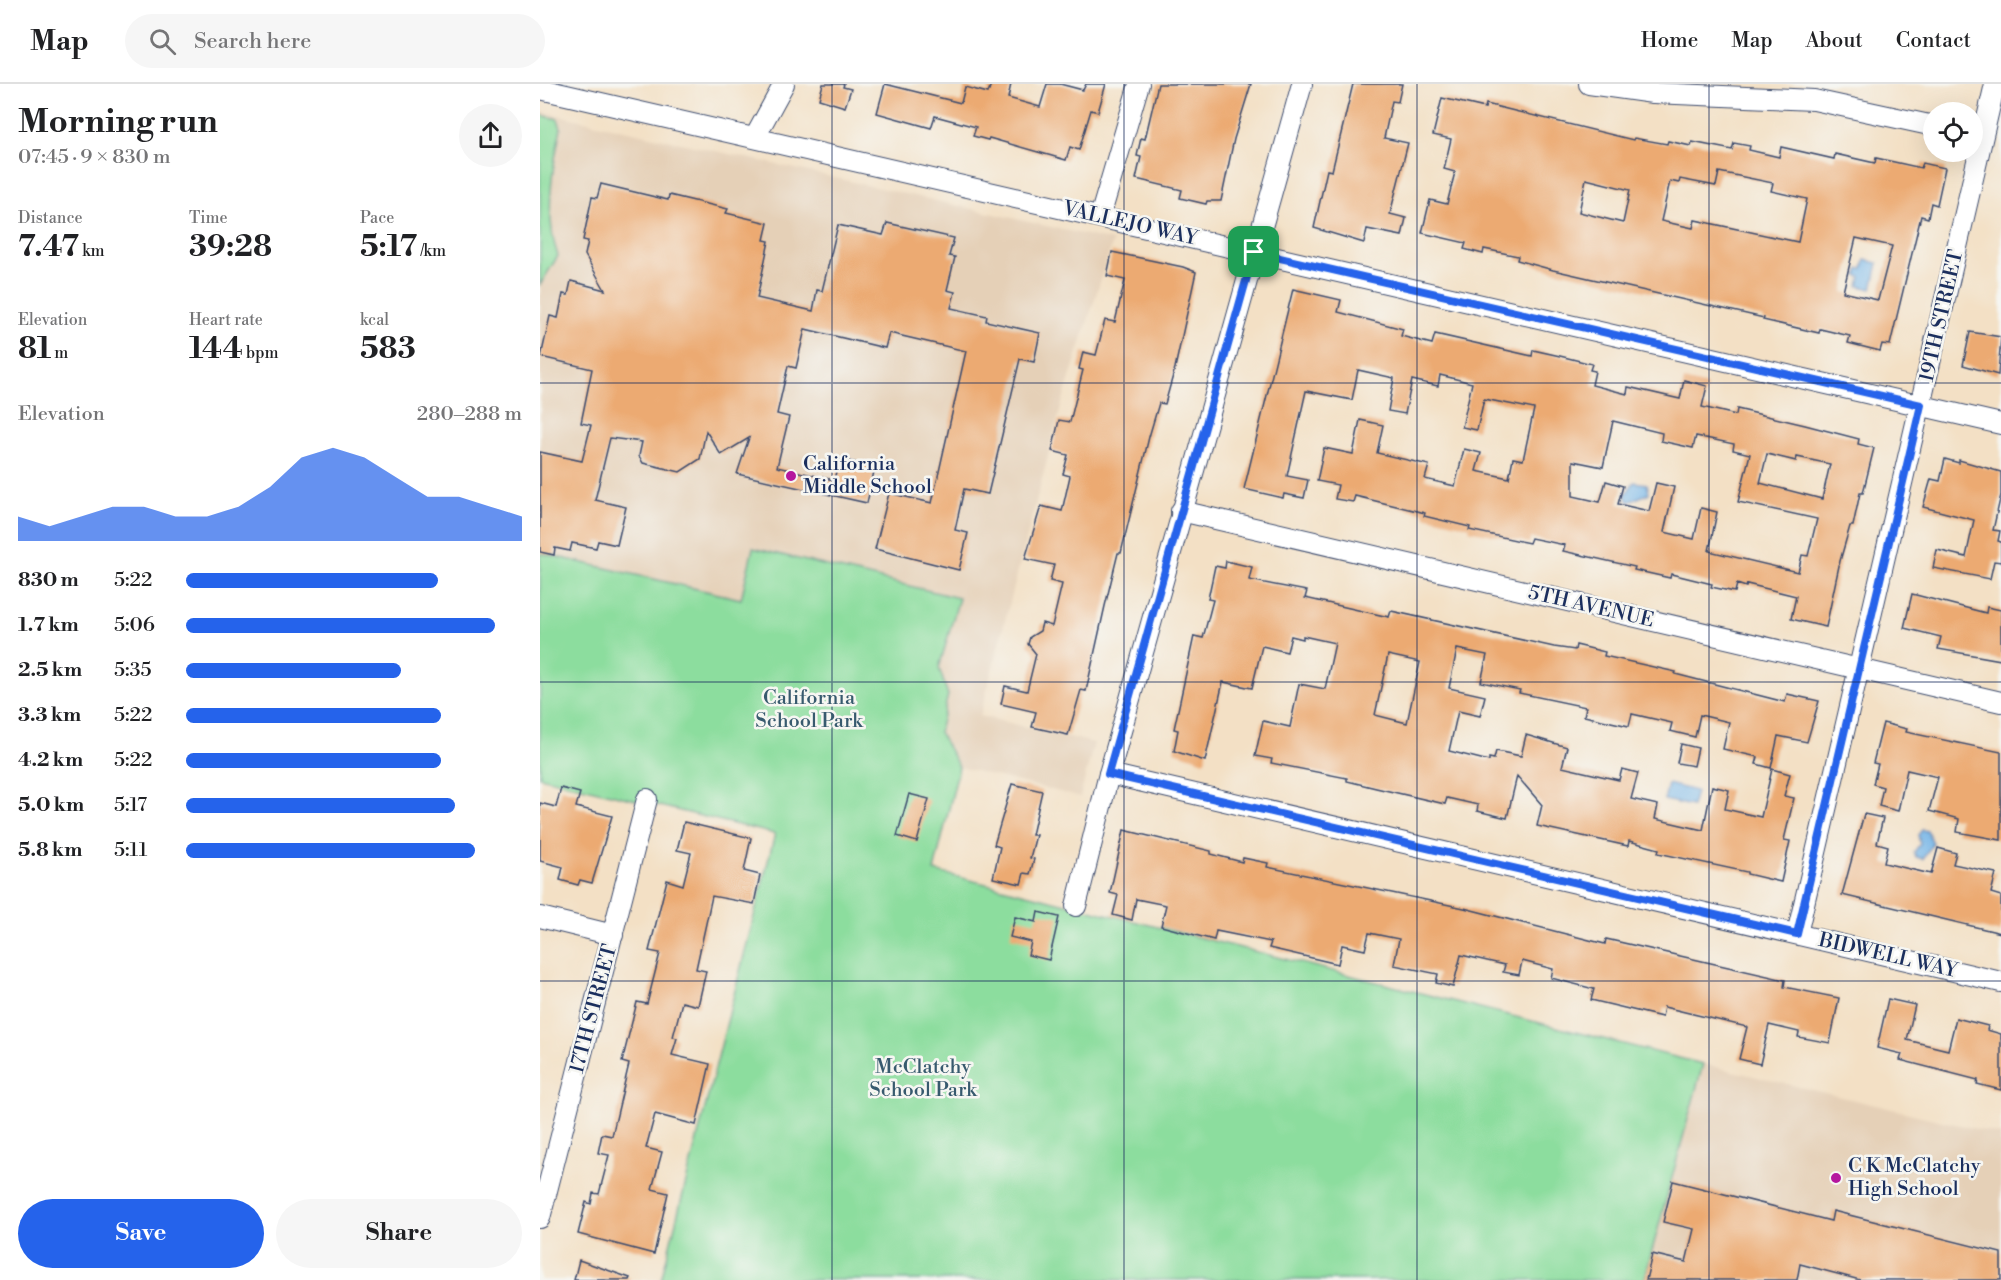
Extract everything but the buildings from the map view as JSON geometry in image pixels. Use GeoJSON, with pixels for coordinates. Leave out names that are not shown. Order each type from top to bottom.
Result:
{"type":"FeatureCollection","features":[{"type":"Feature","properties":{"kind":"street"},"geometry":{"type":"LineString","coordinates":[[755,136],[783,84]]}},
{"type":"Feature","properties":{"kind":"street"},"geometry":{"type":"LineString","coordinates":[[1100,217],[1139,84]]}},
{"type":"Feature","properties":{"kind":"street"},"geometry":{"type":"LineString","coordinates":[[1076,906],[1108,774],[1302,84]]}},
{"type":"Feature","properties":{"kind":"street"},"geometry":{"type":"LineString","coordinates":[[1589,84],[1814,100],[1923,124]]}},
{"type":"Feature","properties":{"kind":"street","name":"19TH STREET"},"geometry":{"type":"LineString","coordinates":[[1797,934],[1985,138],[1995,84]]}},
{"type":"Feature","properties":{"kind":"street","name":"VALLEJO WAY"},"geometry":{"type":"LineString","coordinates":[[540,89],[755,136],[2001,424]]}},
{"type":"Feature","properties":{"kind":"street","name":"5TH AVENUE"},"geometry":{"type":"LineString","coordinates":[[1181,511],[2001,702]]}},
{"type":"Feature","properties":{"kind":"street","name":"BIDWELL WAY"},"geometry":{"type":"LineString","coordinates":[[1108,774],[2001,982]]}},
{"type":"Feature","properties":{"kind":"street","name":"17TH STREET"},"geometry":{"type":"LineString","coordinates":[[540,1218],[647,799]]}},
{"type":"Feature","properties":{"kind":"street"},"geometry":{"type":"LineString","coordinates":[[540,917],[613,935]]}},
{"type":"Feature","properties":{"kind":"shaded area","name":"California Middle School"},"geometry":{"type":"Polygon","coordinates":[[[540,111],[1113,241],[1062,403],[980,716],[1094,743],[1080,797],[959,767],[939,732],[948,695],[939,668],[959,599],[753,548],[741,599],[540,553],[540,111]]]}},
{"type":"Feature","properties":{"kind":"shaded area","name":"C K McClatchy High School"},"geometry":{"type":"Polygon","coordinates":[[[1703,1064],[2001,1135],[2001,1280],[1644,1280],[1703,1064]]]}},
{"type":"Feature","properties":{"kind":"green space"},"geometry":{"type":"Polygon","coordinates":[[[540,115],[558,119],[561,128],[552,176],[550,209],[558,256],[540,285],[540,115]]]}},
{"type":"Feature","properties":{"kind":"green space","name":"McClatchy School Park"},"geometry":{"type":"Polygon","coordinates":[[[753,548],[959,598],[939,668],[948,695],[939,732],[959,767],[934,871],[1703,1064],[1644,1280],[661,1280],[775,834],[540,777],[540,553],[741,599],[753,548]]]}},
{"type":"Feature","properties":{"kind":"water"},"geometry":{"type":"Polygon","coordinates":[[[1865,260],[1878,263],[1872,289],[1859,286],[1861,277],[1857,276],[1859,269],[1863,269],[1865,260]]]}},
{"type":"Feature","properties":{"kind":"water"},"geometry":{"type":"Polygon","coordinates":[[[1634,482],[1647,484],[1649,493],[1629,502],[1625,495],[1634,482]]]}},
{"type":"Feature","properties":{"kind":"water"},"geometry":{"type":"Polygon","coordinates":[[[1668,784],[1696,791],[1692,806],[1664,800],[1668,784]]]}},
{"type":"Feature","properties":{"kind":"water"},"geometry":{"type":"Polygon","coordinates":[[[1922,830],[1927,831],[1933,843],[1923,859],[1916,857],[1914,852],[1920,844],[1918,835],[1922,830]]]}},
{"type":"Feature","properties":{"kind":"place","name":"California Middle School"},"geometry":{"type":"Point","coordinates":[791,476]}},
{"type":"Feature","properties":{"kind":"place","name":"C K McClatchy High School"},"geometry":{"type":"Point","coordinates":[1836,1178]}},
{"type":"Feature","properties":{"kind":"route"},"geometry":{"type":"LineString","coordinates":[[1254,252],[1921,405],[1797,934],[1108,774],[1254,252]]}},
{"type":"Feature","properties":{"kind":"park label","name":"California School Park"},"geometry":{"type":"Point","coordinates":[809,710]}}]}
